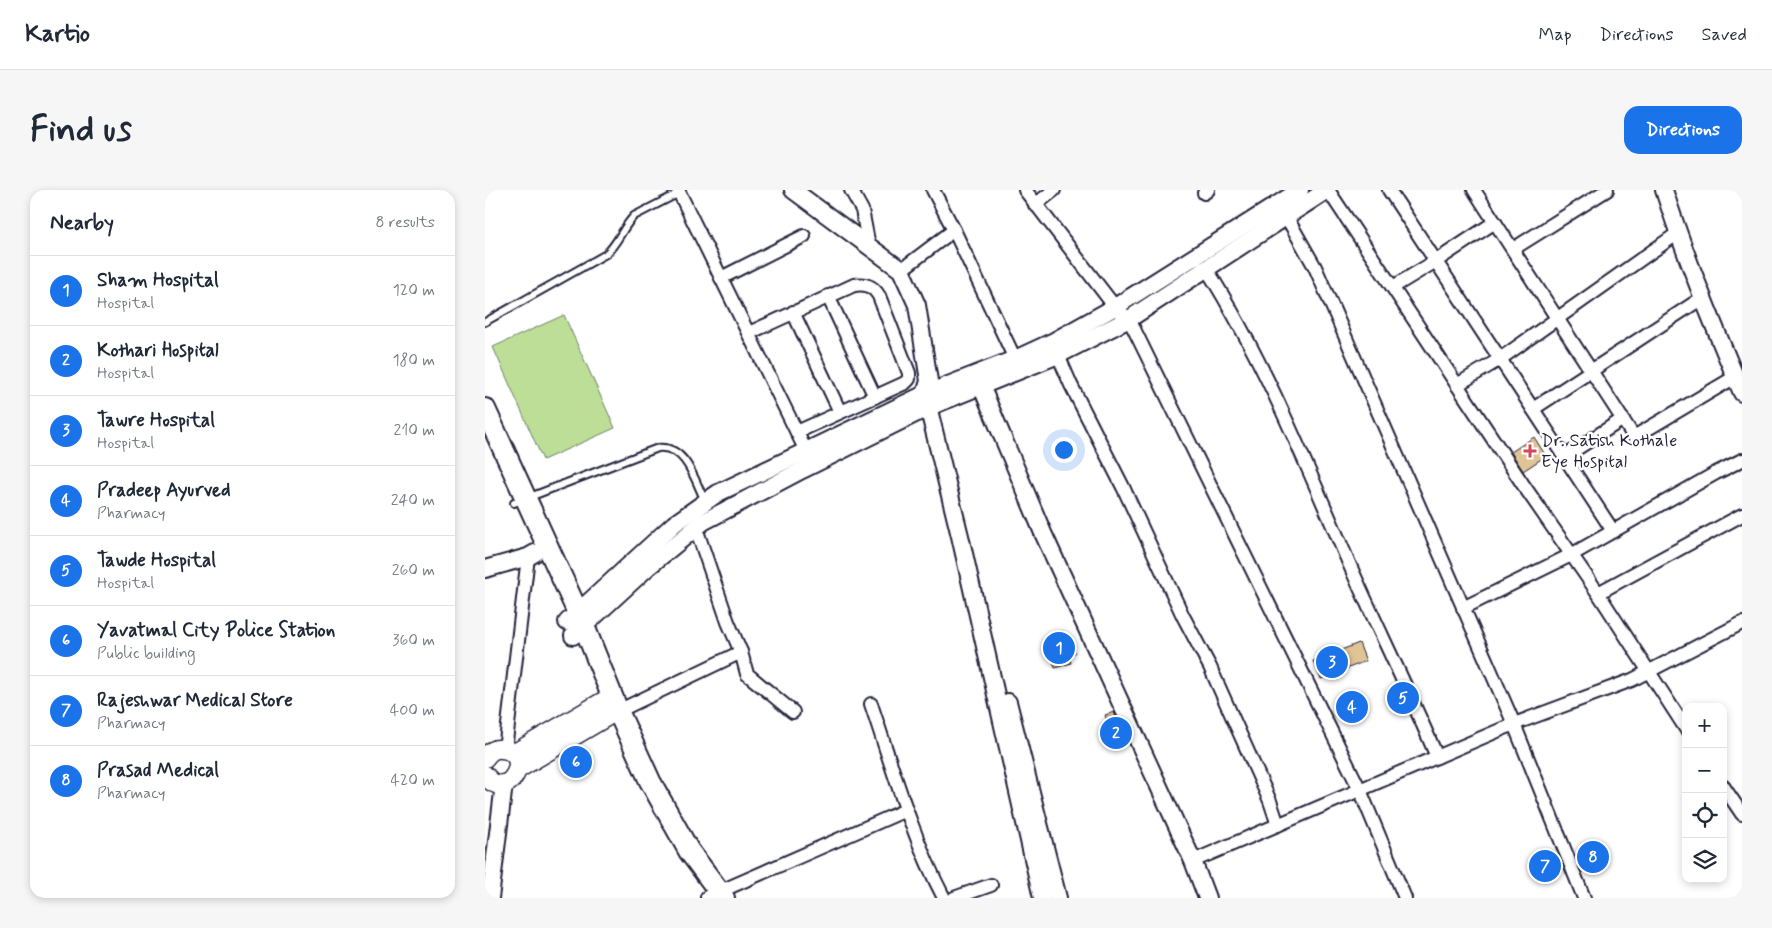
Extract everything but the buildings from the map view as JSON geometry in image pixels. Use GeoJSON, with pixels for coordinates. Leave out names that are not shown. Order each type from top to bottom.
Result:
{"type":"FeatureCollection","features":[{"type":"Feature","properties":{"kind":"main road"},"geometry":{"type":"LineString","coordinates":[[485,409],[520,501],[575,625],[640,788],[683,865],[714,896]]}},
{"type":"Feature","properties":{"kind":"main road"},"geometry":{"type":"LineString","coordinates":[[485,437],[520,501],[532,555],[575,625]]}},
{"type":"Feature","properties":{"kind":"main road"},"geometry":{"type":"LineString","coordinates":[[485,775],[493,782],[503,784],[513,779],[500,754],[609,710]]}},
{"type":"Feature","properties":{"kind":"street"},"geometry":{"type":"LineString","coordinates":[[851,190],[862,210],[869,246]]}},
{"type":"Feature","properties":{"kind":"street"},"geometry":{"type":"LineString","coordinates":[[1025,190],[1115,307],[1129,319],[1360,790],[1405,898]]}},
{"type":"Feature","properties":{"kind":"street"},"geometry":{"type":"LineString","coordinates":[[1035,205],[1054,190]]}},
{"type":"Feature","properties":{"kind":"street"},"geometry":{"type":"LineString","coordinates":[[575,625],[674,524],[718,493],[806,451],[932,395],[1058,355],[1129,319],[1206,268],[1283,211],[1300,190]]}},
{"type":"Feature","properties":{"kind":"street"},"geometry":{"type":"LineString","coordinates":[[978,380],[1015,359],[1054,341],[1283,211],[1328,190],[1598,593],[1682,723]]}},
{"type":"Feature","properties":{"kind":"street"},"geometry":{"type":"LineString","coordinates":[[1389,190],[1613,531]]}},
{"type":"Feature","properties":{"kind":"street"},"geometry":{"type":"LineString","coordinates":[[1513,250],[1607,190]]}},
{"type":"Feature","properties":{"kind":"street"},"geometry":{"type":"LineString","coordinates":[[1665,190],[1678,233],[1702,298],[1742,393]]}},
{"type":"Feature","properties":{"kind":"street"},"geometry":{"type":"LineString","coordinates":[[678,191],[806,451]]}},
{"type":"Feature","properties":{"kind":"street"},"geometry":{"type":"LineString","coordinates":[[796,191],[901,270],[917,305],[932,395],[1003,704],[1043,898]]}},
{"type":"Feature","properties":{"kind":"street"},"geometry":{"type":"LineString","coordinates":[[936,191],[1015,359]]}},
{"type":"Feature","properties":{"kind":"street"},"geometry":{"type":"LineString","coordinates":[[1477,191],[1495,222],[1634,437],[1735,377]]}},
{"type":"Feature","properties":{"kind":"street"},"geometry":{"type":"LineString","coordinates":[[1283,211],[1315,268],[1514,724],[1584,898]]}},
{"type":"Feature","properties":{"kind":"street"},"geometry":{"type":"LineString","coordinates":[[1393,287],[1495,222]]}},
{"type":"Feature","properties":{"kind":"street"},"geometry":{"type":"LineString","coordinates":[[901,270],[954,230]]}},
{"type":"Feature","properties":{"kind":"street"},"geometry":{"type":"LineString","coordinates":[[1457,385],[1499,359],[1678,233]]}},
{"type":"Feature","properties":{"kind":"street"},"geometry":{"type":"LineString","coordinates":[[721,278],[804,236]]}},
{"type":"Feature","properties":{"kind":"street"},"geometry":{"type":"LineString","coordinates":[[1206,268],[1231,307],[1302,455],[1372,617],[1416,708],[1437,758]]}},
{"type":"Feature","properties":{"kind":"street"},"geometry":{"type":"LineString","coordinates":[[749,332],[854,285],[867,284],[876,290],[879,296],[909,373],[909,379],[905,383],[797,432]]}},
{"type":"Feature","properties":{"kind":"street"},"geometry":{"type":"LineString","coordinates":[[828,296],[875,397]]}},
{"type":"Feature","properties":{"kind":"street"},"geometry":{"type":"LineString","coordinates":[[1533,409],[1702,298]]}},
{"type":"Feature","properties":{"kind":"street"},"geometry":{"type":"LineString","coordinates":[[793,312],[840,412]]}},
{"type":"Feature","properties":{"kind":"street"},"geometry":{"type":"LineString","coordinates":[[1058,355],[1071,385],[1123,487],[1183,616],[1217,682],[1270,801],[1278,826]]}},
{"type":"Feature","properties":{"kind":"street"},"geometry":{"type":"LineString","coordinates":[[978,380],[1043,534],[1193,861],[1207,898]]}},
{"type":"Feature","properties":{"kind":"street"},"geometry":{"type":"LineString","coordinates":[[575,625],[713,516],[802,470],[932,395]]}},
{"type":"Feature","properties":{"kind":"street"},"geometry":{"type":"LineString","coordinates":[[1564,457],[1623,419]]}},
{"type":"Feature","properties":{"kind":"street"},"geometry":{"type":"LineString","coordinates":[[1463,608],[1571,555],[1742,460]]}},
{"type":"Feature","properties":{"kind":"street"},"geometry":{"type":"LineString","coordinates":[[1598,593],[1742,515]]}},
{"type":"Feature","properties":{"kind":"street"},"geometry":{"type":"LineString","coordinates":[[696,528],[728,622],[741,652],[747,674],[793,712]]}},
{"type":"Feature","properties":{"kind":"street"},"geometry":{"type":"LineString","coordinates":[[485,569],[532,555],[500,754]]}},
{"type":"Feature","properties":{"kind":"street"},"geometry":{"type":"LineString","coordinates":[[1193,861],[1514,724],[1632,680],[1742,623]]}},
{"type":"Feature","properties":{"kind":"street"},"geometry":{"type":"LineString","coordinates":[[609,710],[741,652]]}},
{"type":"Feature","properties":{"kind":"street"},"geometry":{"type":"LineString","coordinates":[[871,704],[906,810],[931,873],[944,898]]}},
{"type":"Feature","properties":{"kind":"street"},"geometry":{"type":"LineString","coordinates":[[1003,704],[1058,898]]}},
{"type":"Feature","properties":{"kind":"street"},"geometry":{"type":"LineString","coordinates":[[490,898],[503,784]]}},
{"type":"Feature","properties":{"kind":"street"},"geometry":{"type":"LineString","coordinates":[[1737,796],[1742,814]]}},
{"type":"Feature","properties":{"kind":"street"},"geometry":{"type":"LineString","coordinates":[[714,896],[906,810]]}},
{"type":"Feature","properties":{"kind":"street"},"geometry":{"type":"LineString","coordinates":[[954,898],[991,885]]}},
{"type":"Feature","properties":{"kind":"lane"},"geometry":{"type":"LineString","coordinates":[[485,322],[606,254],[634,216],[678,191]]}},
{"type":"Feature","properties":{"kind":"lane"},"geometry":{"type":"LineString","coordinates":[[520,501],[658,448],[667,447],[679,454],[685,462],[713,516]]}},
{"type":"Feature","properties":{"kind":"green space"},"geometry":{"type":"Polygon","coordinates":[[[564,315],[615,428],[543,460],[493,347],[564,315]]]}},
{"type":"Feature","properties":{"kind":"place","name":"Dr. Satish Kothale Eye Hospital"},"geometry":{"type":"Point","coordinates":[1530,451]}},
{"type":"Feature","properties":{"kind":"place","name":"Sham Hospital"},"geometry":{"type":"Point","coordinates":[1059,648]}},
{"type":"Feature","properties":{"kind":"place","name":"Tawre Hospital"},"geometry":{"type":"Point","coordinates":[1332,662]}},
{"type":"Feature","properties":{"kind":"place","name":"Tawde Hospital"},"geometry":{"type":"Point","coordinates":[1403,698]}},
{"type":"Feature","properties":{"kind":"place","name":"Pradeep Ayurved"},"geometry":{"type":"Point","coordinates":[1352,707]}},
{"type":"Feature","properties":{"kind":"place","name":"Kothari Hospital"},"geometry":{"type":"Point","coordinates":[1116,733]}},
{"type":"Feature","properties":{"kind":"place","name":"Yavatmal City Police Station"},"geometry":{"type":"Point","coordinates":[576,762]}},
{"type":"Feature","properties":{"kind":"place","name":"Prasad Medical"},"geometry":{"type":"Point","coordinates":[1593,857]}},
{"type":"Feature","properties":{"kind":"place","name":"Rajeshwar Medical Store"},"geometry":{"type":"Point","coordinates":[1545,866]}}]}
